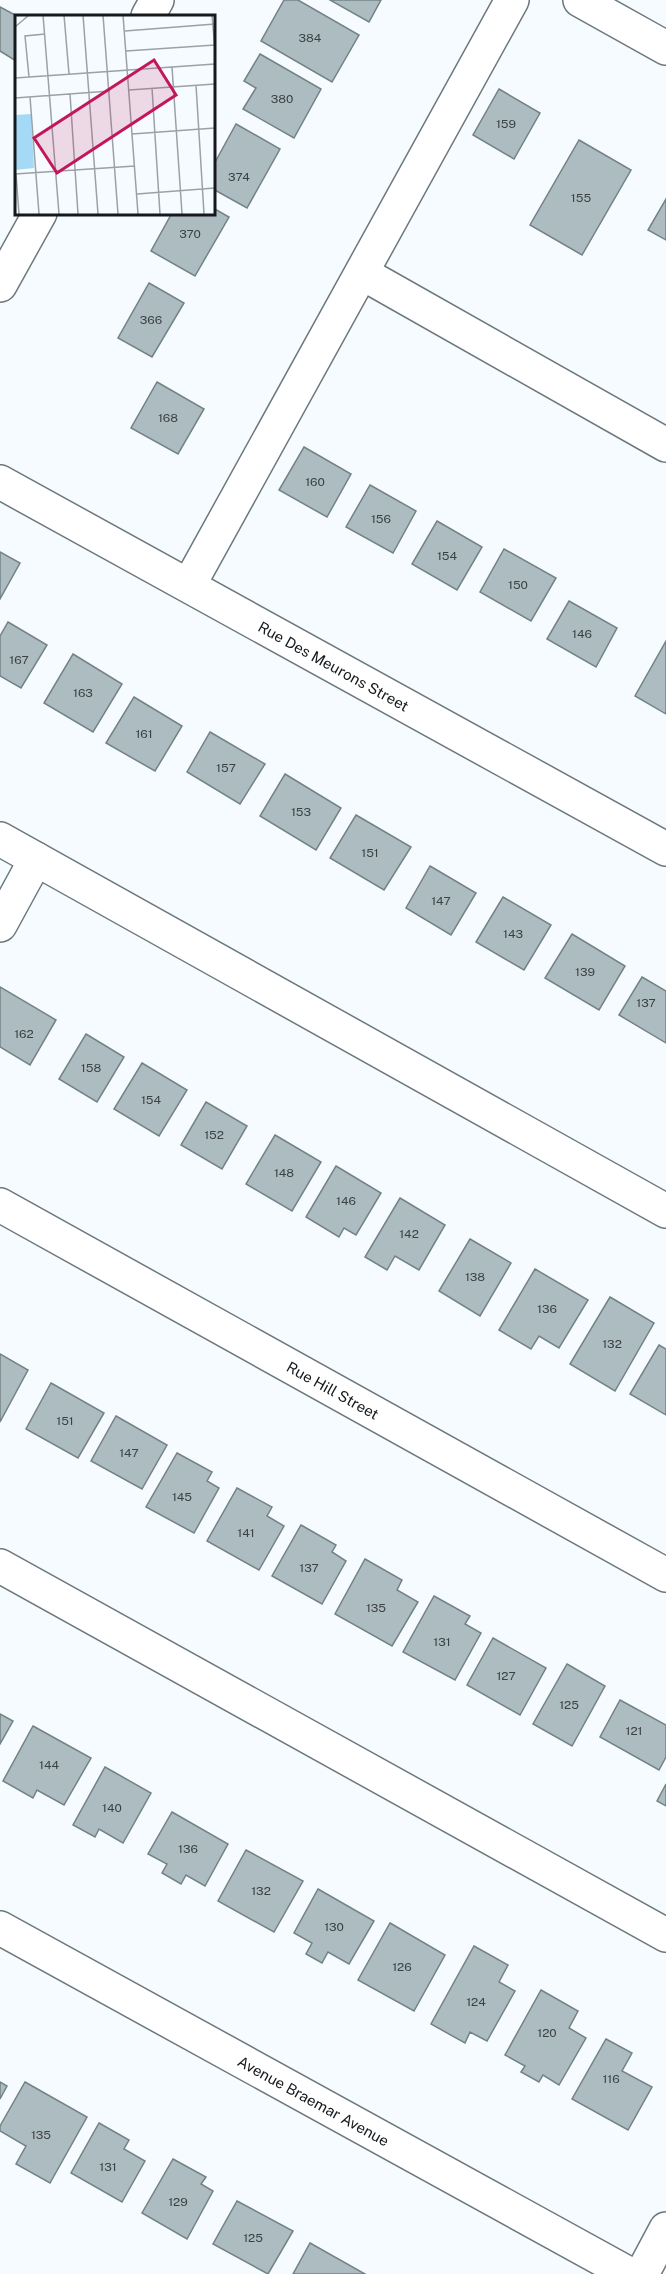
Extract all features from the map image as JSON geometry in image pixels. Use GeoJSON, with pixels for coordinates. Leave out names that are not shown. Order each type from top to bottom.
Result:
{"type":"FeatureCollection","features":[{"type":"Feature","properties":{"kind":"street"},"geometry":{"type":"LineString","coordinates":[[149,15],[157,0]]}},
{"type":"Feature","properties":{"kind":"street"},"geometry":{"type":"LineString","coordinates":[[189,585],[512,0]]}},
{"type":"Feature","properties":{"kind":"street"},"geometry":{"type":"LineString","coordinates":[[580,0],[666,48]]}},
{"type":"Feature","properties":{"kind":"street"},"geometry":{"type":"LineString","coordinates":[[0,285],[39,214]]}},
{"type":"Feature","properties":{"kind":"street"},"geometry":{"type":"LineString","coordinates":[[362,273],[666,445]]}},
{"type":"Feature","properties":{"kind":"street","name":"Rue Des Meurons Street"},"geometry":{"type":"LineString","coordinates":[[0,482],[666,849]]}},
{"type":"Feature","properties":{"kind":"street"},"geometry":{"type":"LineString","coordinates":[[0,839],[666,1211]]}},
{"type":"Feature","properties":{"kind":"street"},"geometry":{"type":"LineString","coordinates":[[0,925],[36,859]]}},
{"type":"Feature","properties":{"kind":"street","name":"Rue Hill Street"},"geometry":{"type":"LineString","coordinates":[[0,1205],[666,1575]]}},
{"type":"Feature","properties":{"kind":"street"},"geometry":{"type":"LineString","coordinates":[[0,1566],[666,1935]]}},
{"type":"Feature","properties":{"kind":"street","name":"Avenue Braemar Avenue"},"geometry":{"type":"LineString","coordinates":[[0,1928],[629,2274]]}},
{"type":"Feature","properties":{"kind":"street"},"geometry":{"type":"LineString","coordinates":[[642,2274],[666,2229]]}},
{"type":"Feature","properties":{"kind":"building"},"geometry":{"type":"Polygon","coordinates":[[[284,0],[298,0],[359,35],[332,82],[261,41],[284,0]]]}},
{"type":"Feature","properties":{"kind":"building"},"geometry":{"type":"Polygon","coordinates":[[[330,0],[381,0],[369,22],[330,0]]]}},
{"type":"Feature","properties":{"kind":"building"},"geometry":{"type":"Polygon","coordinates":[[[0,7],[15,15],[15,60],[0,51],[0,7]]]}},
{"type":"Feature","properties":{"kind":"building"},"geometry":{"type":"Polygon","coordinates":[[[260,54],[321,89],[294,138],[243,109],[256,88],[244,81],[260,54]]]}},
{"type":"Feature","properties":{"kind":"building"},"geometry":{"type":"Polygon","coordinates":[[[499,89],[540,113],[514,159],[473,135],[499,89]]]}},
{"type":"Feature","properties":{"kind":"building"},"geometry":{"type":"Polygon","coordinates":[[[236,124],[280,149],[247,208],[214,190],[214,164],[236,124]]]}},
{"type":"Feature","properties":{"kind":"building"},"geometry":{"type":"Polygon","coordinates":[[[579,140],[631,170],[582,255],[530,225],[579,140]]]}},
{"type":"Feature","properties":{"kind":"building"},"geometry":{"type":"Polygon","coordinates":[[[666,199],[666,240],[648,230],[666,199]]]}},
{"type":"Feature","properties":{"kind":"building"},"geometry":{"type":"Polygon","coordinates":[[[214,209],[229,217],[195,276],[151,251],[171,214],[214,214],[214,209]]]}},
{"type":"Feature","properties":{"kind":"building"},"geometry":{"type":"Polygon","coordinates":[[[149,283],[184,303],[152,357],[118,338],[149,283]]]}},
{"type":"Feature","properties":{"kind":"building"},"geometry":{"type":"Polygon","coordinates":[[[157,382],[204,409],[178,454],[131,428],[157,382]]]}},
{"type":"Feature","properties":{"kind":"building"},"geometry":{"type":"Polygon","coordinates":[[[304,447],[351,474],[327,517],[279,490],[304,447]]]}},
{"type":"Feature","properties":{"kind":"building"},"geometry":{"type":"Polygon","coordinates":[[[370,485],[416,511],[393,553],[346,527],[370,485]]]}},
{"type":"Feature","properties":{"kind":"building"},"geometry":{"type":"Polygon","coordinates":[[[437,521],[482,547],[457,590],[412,564],[437,521]]]}},
{"type":"Feature","properties":{"kind":"building"},"geometry":{"type":"Polygon","coordinates":[[[504,549],[556,578],[531,621],[480,592],[504,549]]]}},
{"type":"Feature","properties":{"kind":"building"},"geometry":{"type":"Polygon","coordinates":[[[0,552],[20,563],[0,599],[0,552]]]}},
{"type":"Feature","properties":{"kind":"building"},"geometry":{"type":"Polygon","coordinates":[[[569,601],[617,628],[596,667],[547,639],[569,601]]]}},
{"type":"Feature","properties":{"kind":"building"},"geometry":{"type":"Polygon","coordinates":[[[8,622],[47,645],[21,688],[0,676],[0,636],[8,622]]]}},
{"type":"Feature","properties":{"kind":"building"},"geometry":{"type":"Polygon","coordinates":[[[666,641],[666,714],[635,696],[666,641]]]}},
{"type":"Feature","properties":{"kind":"building"},"geometry":{"type":"Polygon","coordinates":[[[73,654],[122,684],[93,732],[44,703],[73,654]]]}},
{"type":"Feature","properties":{"kind":"building"},"geometry":{"type":"Polygon","coordinates":[[[134,697],[182,726],[155,771],[106,743],[134,697]]]}},
{"type":"Feature","properties":{"kind":"building"},"geometry":{"type":"Polygon","coordinates":[[[210,732],[265,764],[240,804],[187,772],[210,732]]]}},
{"type":"Feature","properties":{"kind":"building"},"geometry":{"type":"Polygon","coordinates":[[[285,774],[341,808],[316,850],[260,816],[285,774]]]}},
{"type":"Feature","properties":{"kind":"building"},"geometry":{"type":"Polygon","coordinates":[[[356,815],[411,847],[384,890],[330,858],[356,815]]]}},
{"type":"Feature","properties":{"kind":"building"},"geometry":{"type":"Polygon","coordinates":[[[430,866],[476,893],[451,935],[406,908],[430,866]]]}},
{"type":"Feature","properties":{"kind":"building"},"geometry":{"type":"Polygon","coordinates":[[[503,897],[551,925],[524,970],[476,942],[503,897]]]}},
{"type":"Feature","properties":{"kind":"building"},"geometry":{"type":"Polygon","coordinates":[[[572,934],[625,966],[599,1010],[545,978],[572,934]]]}},
{"type":"Feature","properties":{"kind":"building"},"geometry":{"type":"Polygon","coordinates":[[[642,977],[666,991],[666,1043],[619,1015],[642,977]]]}},
{"type":"Feature","properties":{"kind":"building"},"geometry":{"type":"Polygon","coordinates":[[[0,987],[56,1020],[30,1065],[0,1047],[0,987]]]}},
{"type":"Feature","properties":{"kind":"building"},"geometry":{"type":"Polygon","coordinates":[[[86,1034],[124,1057],[97,1102],[59,1079],[86,1034]]]}},
{"type":"Feature","properties":{"kind":"building"},"geometry":{"type":"Polygon","coordinates":[[[142,1063],[187,1090],[159,1136],[114,1109],[142,1063]]]}},
{"type":"Feature","properties":{"kind":"building"},"geometry":{"type":"Polygon","coordinates":[[[206,1102],[247,1126],[222,1169],[181,1145],[206,1102]]]}},
{"type":"Feature","properties":{"kind":"building"},"geometry":{"type":"Polygon","coordinates":[[[275,1135],[321,1162],[292,1211],[246,1184],[275,1135]]]}},
{"type":"Feature","properties":{"kind":"building"},"geometry":{"type":"Polygon","coordinates":[[[336,1166],[381,1193],[356,1235],[344,1228],[339,1237],[306,1217],[336,1166]]]}},
{"type":"Feature","properties":{"kind":"building"},"geometry":{"type":"Polygon","coordinates":[[[400,1198],[445,1225],[419,1270],[395,1256],[387,1270],[365,1257],[400,1198]]]}},
{"type":"Feature","properties":{"kind":"building"},"geometry":{"type":"Polygon","coordinates":[[[470,1239],[511,1263],[480,1316],[439,1291],[470,1239]]]}},
{"type":"Feature","properties":{"kind":"building"},"geometry":{"type":"Polygon","coordinates":[[[535,1269],[588,1300],[559,1348],[539,1336],[531,1349],[499,1330],[535,1269]]]}},
{"type":"Feature","properties":{"kind":"building"},"geometry":{"type":"Polygon","coordinates":[[[610,1297],[654,1323],[615,1391],[570,1364],[610,1297]]]}},
{"type":"Feature","properties":{"kind":"building"},"geometry":{"type":"Polygon","coordinates":[[[659,1345],[666,1349],[666,1415],[630,1394],[659,1345]]]}},
{"type":"Feature","properties":{"kind":"building"},"geometry":{"type":"Polygon","coordinates":[[[0,1354],[28,1370],[0,1422],[0,1354]]]}},
{"type":"Feature","properties":{"kind":"building"},"geometry":{"type":"Polygon","coordinates":[[[51,1383],[104,1413],[78,1458],[26,1429],[51,1383]]]}},
{"type":"Feature","properties":{"kind":"building"},"geometry":{"type":"Polygon","coordinates":[[[116,1416],[167,1445],[142,1489],[91,1461],[116,1416]]]}},
{"type":"Feature","properties":{"kind":"building"},"geometry":{"type":"Polygon","coordinates":[[[177,1453],[212,1472],[207,1481],[219,1488],[194,1533],[146,1507],[177,1453]]]}},
{"type":"Feature","properties":{"kind":"building"},"geometry":{"type":"Polygon","coordinates":[[[237,1488],[272,1507],[267,1516],[284,1526],[259,1570],[207,1541],[237,1488]]]}},
{"type":"Feature","properties":{"kind":"building"},"geometry":{"type":"Polygon","coordinates":[[[301,1525],[336,1545],[332,1552],[346,1561],[322,1604],[272,1576],[301,1525]]]}},
{"type":"Feature","properties":{"kind":"building"},"geometry":{"type":"Polygon","coordinates":[[[365,1559],[402,1580],[397,1590],[418,1602],[392,1646],[335,1614],[365,1559]]]}},
{"type":"Feature","properties":{"kind":"building"},"geometry":{"type":"Polygon","coordinates":[[[434,1596],[470,1616],[465,1624],[481,1633],[455,1680],[403,1652],[434,1596]]]}},
{"type":"Feature","properties":{"kind":"building"},"geometry":{"type":"Polygon","coordinates":[[[493,1638],[546,1668],[520,1715],[467,1685],[493,1638]]]}},
{"type":"Feature","properties":{"kind":"building"},"geometry":{"type":"Polygon","coordinates":[[[567,1664],[605,1686],[572,1746],[533,1724],[567,1664]]]}},
{"type":"Feature","properties":{"kind":"building"},"geometry":{"type":"Polygon","coordinates":[[[620,1700],[666,1725],[666,1757],[659,1770],[600,1737],[620,1700]]]}},
{"type":"Feature","properties":{"kind":"building"},"geometry":{"type":"Polygon","coordinates":[[[0,1714],[13,1721],[0,1744],[0,1714]]]}},
{"type":"Feature","properties":{"kind":"building"},"geometry":{"type":"Polygon","coordinates":[[[33,1726],[91,1758],[64,1805],[37,1790],[33,1798],[3,1781],[33,1726]]]}},
{"type":"Feature","properties":{"kind":"building"},"geometry":{"type":"Polygon","coordinates":[[[105,1767],[151,1793],[123,1843],[99,1829],[95,1837],[73,1825],[105,1767]]]}},
{"type":"Feature","properties":{"kind":"building"},"geometry":{"type":"Polygon","coordinates":[[[666,1784],[666,1806],[657,1801],[666,1784]]]}},
{"type":"Feature","properties":{"kind":"building"},"geometry":{"type":"Polygon","coordinates":[[[172,1812],[228,1844],[205,1886],[186,1875],[181,1884],[162,1873],[167,1864],[148,1854],[172,1812]]]}},
{"type":"Feature","properties":{"kind":"building"},"geometry":{"type":"Polygon","coordinates":[[[246,1850],[303,1881],[274,1932],[218,1901],[246,1850]]]}},
{"type":"Feature","properties":{"kind":"building"},"geometry":{"type":"Polygon","coordinates":[[[318,1889],[374,1921],[349,1964],[328,1952],[322,1963],[306,1954],[312,1943],[294,1933],[318,1889]]]}},
{"type":"Feature","properties":{"kind":"building"},"geometry":{"type":"Polygon","coordinates":[[[390,1923],[445,1955],[414,2011],[358,1980],[390,1923]]]}},
{"type":"Feature","properties":{"kind":"building"},"geometry":{"type":"Polygon","coordinates":[[[474,1946],[508,1965],[499,1982],[515,1991],[487,2041],[470,2032],[465,2043],[431,2024],[474,1946]]]}},
{"type":"Feature","properties":{"kind":"building"},"geometry":{"type":"Polygon","coordinates":[[[541,1990],[578,2011],[569,2028],[586,2038],[559,2085],[543,2075],[539,2082],[521,2072],[525,2066],[505,2055],[541,1990]]]}},
{"type":"Feature","properties":{"kind":"building"},"geometry":{"type":"Polygon","coordinates":[[[606,2039],[632,2053],[622,2071],[652,2087],[628,2130],[572,2099],[606,2039]]]}},
{"type":"Feature","properties":{"kind":"building"},"geometry":{"type":"Polygon","coordinates":[[[0,2082],[7,2086],[0,2099],[0,2082]]]}},
{"type":"Feature","properties":{"kind":"building"},"geometry":{"type":"Polygon","coordinates":[[[25,2082],[87,2117],[50,2183],[16,2164],[26,2146],[0,2131],[0,2126],[25,2082]]]}},
{"type":"Feature","properties":{"kind":"building"},"geometry":{"type":"Polygon","coordinates":[[[99,2123],[129,2140],[124,2149],[145,2161],[122,2202],[71,2173],[99,2123]]]}},
{"type":"Feature","properties":{"kind":"building"},"geometry":{"type":"Polygon","coordinates":[[[173,2159],[206,2177],[201,2184],[213,2191],[187,2239],[142,2213],[173,2159]]]}},
{"type":"Feature","properties":{"kind":"building"},"geometry":{"type":"Polygon","coordinates":[[[237,2201],[293,2231],[268,2274],[213,2244],[237,2201]]]}},
{"type":"Feature","properties":{"kind":"building"},"geometry":{"type":"Polygon","coordinates":[[[310,2243],[365,2274],[293,2274],[310,2243]]]}}]}
